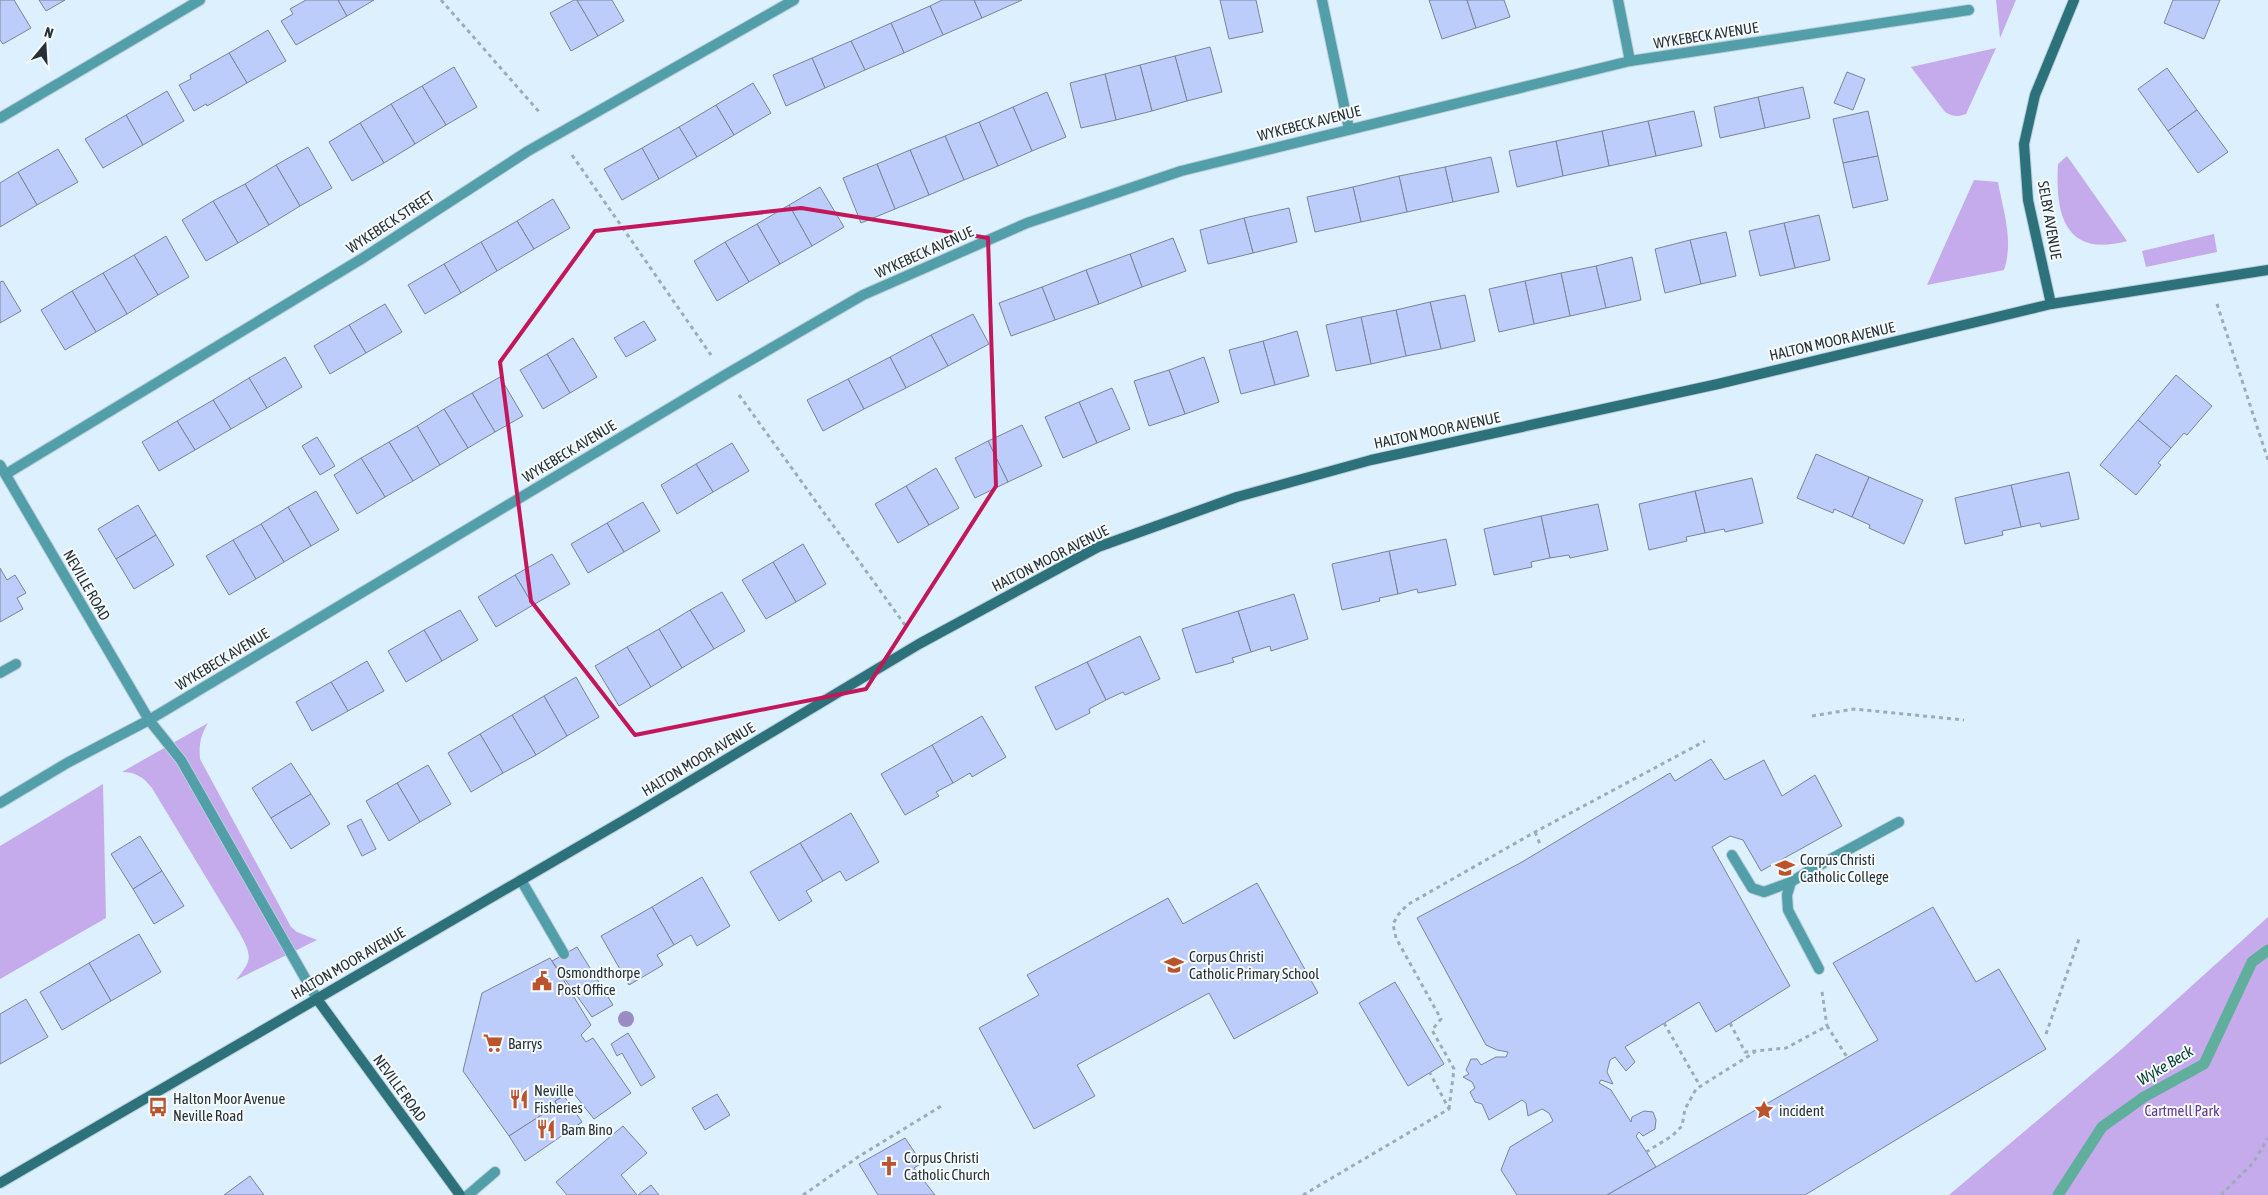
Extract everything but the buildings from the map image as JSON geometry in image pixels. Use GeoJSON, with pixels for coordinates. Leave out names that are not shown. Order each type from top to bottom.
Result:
{"type":"FeatureCollection","features":[{"type":"Feature","properties":{"kind":"street"},"geometry":{"type":"LineString","coordinates":[[0,118],[200,0]]}},
{"type":"Feature","properties":{"kind":"street","name":"WYKEBECK STREET"},"geometry":{"type":"LineString","coordinates":[[3,469],[364,258],[558,133],[794,0]]}},
{"type":"Feature","properties":{"kind":"street"},"geometry":{"type":"LineString","coordinates":[[1322,0],[1349,129]]}},
{"type":"Feature","properties":{"kind":"street"},"geometry":{"type":"LineString","coordinates":[[1618,0],[1630,61]]}},
{"type":"Feature","properties":{"kind":"street","name":"SELBY AVENUE"},"geometry":{"type":"LineString","coordinates":[[2051,304],[2028,200],[2024,144],[2035,95],[2074,0]]}},
{"type":"Feature","properties":{"kind":"street","name":"WYKEBECK AVENUE"},"geometry":{"type":"LineString","coordinates":[[0,803],[67,763],[149,720],[725,375],[863,295],[1026,223],[1181,171],[1630,61],[1969,10]]}},
{"type":"Feature","properties":{"kind":"street","name":"HALTON MOOR AVENUE"},"geometry":{"type":"LineString","coordinates":[[0,1182],[521,880],[919,644],[1098,547],[1236,497],[1371,460],[1718,384],[2051,304],[2268,270]]}},
{"type":"Feature","properties":{"kind":"street","name":"NEVILLE ROAD"},"geometry":{"type":"LineString","coordinates":[[3,469],[149,720],[181,760],[317,999],[460,1195]]}},
{"type":"Feature","properties":{"kind":"street"},"geometry":{"type":"LineString","coordinates":[[0,673],[16,664]]}},
{"type":"Feature","properties":{"kind":"street"},"geometry":{"type":"LineString","coordinates":[[1732,854],[1752,888],[1764,892],[1791,882],[1899,822]]}},
{"type":"Feature","properties":{"kind":"street"},"geometry":{"type":"LineString","coordinates":[[521,880],[564,954]]}},
{"type":"Feature","properties":{"kind":"street"},"geometry":{"type":"LineString","coordinates":[[1791,882],[1786,895],[1788,910],[1819,969]]}},
{"type":"Feature","properties":{"kind":"street"},"geometry":{"type":"LineString","coordinates":[[468,1195],[495,1172]]}},
{"type":"Feature","properties":{"kind":"path"},"geometry":{"type":"LineString","coordinates":[[441,0],[558,133],[725,375],[919,644]]}},
{"type":"Feature","properties":{"kind":"path"},"geometry":{"type":"LineString","coordinates":[[2209,279],[2268,460]]}},
{"type":"Feature","properties":{"kind":"path"},"geometry":{"type":"LineString","coordinates":[[1812,716],[1854,709],[1964,720]]}},
{"type":"Feature","properties":{"kind":"path"},"geometry":{"type":"LineString","coordinates":[[1449,1109],[1454,1069],[1432,1030],[1441,1019],[1396,938],[1393,924],[1398,915],[1407,905],[1535,832],[1706,741]]}},
{"type":"Feature","properties":{"kind":"path"},"geometry":{"type":"LineString","coordinates":[[1535,832],[1540,844]]}},
{"type":"Feature","properties":{"kind":"path"},"geometry":{"type":"LineString","coordinates":[[2046,1034],[2079,939]]}},
{"type":"Feature","properties":{"kind":"path"},"geometry":{"type":"LineString","coordinates":[[1819,969],[1828,1026],[1847,1058]]}},
{"type":"Feature","properties":{"kind":"path"},"geometry":{"type":"LineString","coordinates":[[1664,1023],[1700,1086]]}},
{"type":"Feature","properties":{"kind":"path"},"geometry":{"type":"LineString","coordinates":[[1730,1024],[1745,1052],[1786,1048],[1828,1026]]}},
{"type":"Feature","properties":{"kind":"path"},"geometry":{"type":"LineString","coordinates":[[1646,1152],[1672,1136],[1682,1126],[1685,1109],[1696,1089],[1757,1051]]}},
{"type":"Feature","properties":{"kind":"path"},"geometry":{"type":"LineString","coordinates":[[1430,1072],[1449,1109]]}},
{"type":"Feature","properties":{"kind":"path"},"geometry":{"type":"LineString","coordinates":[[803,1195],[858,1157],[944,1105]]}},
{"type":"Feature","properties":{"kind":"path"},"geometry":{"type":"LineString","coordinates":[[1303,1195],[1449,1109]]}},
{"type":"Feature","properties":{"kind":"path"},"geometry":{"type":"LineString","coordinates":[[2221,1195],[2253,1163],[2268,1138]]}},
{"type":"Feature","properties":{"kind":"highlighted area"},"geometry":{"type":"Polygon","coordinates":[[[801,208],[988,238],[996,486],[866,689],[635,735],[531,601],[500,362],[595,231],[801,208]]]}},
{"type":"Feature","properties":{"kind":"green space"},"geometry":{"type":"Polygon","coordinates":[[[1996,0],[2016,0],[2000,38],[1996,0]]]}},
{"type":"Feature","properties":{"kind":"green space"},"geometry":{"type":"Polygon","coordinates":[[[1996,48],[1966,114],[1960,116],[1953,116],[1945,112],[1911,67],[1996,48]]]}},
{"type":"Feature","properties":{"kind":"green space"},"geometry":{"type":"Polygon","coordinates":[[[2067,156],[2127,241],[2106,245],[2090,243],[2077,238],[2068,228],[2062,215],[2058,183],[2058,164],[2067,156]]]}},
{"type":"Feature","properties":{"kind":"green space"},"geometry":{"type":"Polygon","coordinates":[[[1974,180],[1998,182],[2008,237],[2007,259],[2004,270],[1927,285],[1974,180]]]}},
{"type":"Feature","properties":{"kind":"green space"},"geometry":{"type":"Polygon","coordinates":[[[2214,234],[2217,252],[2146,267],[2142,251],[2214,234]]]}},
{"type":"Feature","properties":{"kind":"green space"},"geometry":{"type":"Polygon","coordinates":[[[208,723],[201,741],[200,759],[291,927],[297,932],[317,940],[236,980],[248,962],[249,957],[239,932],[152,788],[139,776],[122,772],[208,723]]]}},
{"type":"Feature","properties":{"kind":"green space"},"geometry":{"type":"Polygon","coordinates":[[[103,784],[106,918],[0,979],[0,846],[103,784]]]}},
{"type":"Feature","properties":{"kind":"green space","name":"Cartmell Park"},"geometry":{"type":"Polygon","coordinates":[[[2268,917],[2268,1195],[1949,1195],[2123,1048],[2268,917]]]}},
{"type":"Feature","properties":{"kind":"waterway","name":"Wyke Beck"},"geometry":{"type":"LineString","coordinates":[[2058,1195],[2102,1127],[2144,1097],[2204,1064],[2252,962],[2268,950]]}},
{"type":"Feature","properties":{"kind":"place","name":"Corpus Christi Catholic College"},"geometry":{"type":"Point","coordinates":[1785,868]}},
{"type":"Feature","properties":{"kind":"place","name":"Corpus Christi Catholic Primary School"},"geometry":{"type":"Point","coordinates":[1174,965]}},
{"type":"Feature","properties":{"kind":"place","name":"Osmondthorpe Post Office"},"geometry":{"type":"Point","coordinates":[542,981]}},
{"type":"Feature","properties":{"kind":"place","name":"Barrys"},"geometry":{"type":"Point","coordinates":[493,1043]}},
{"type":"Feature","properties":{"kind":"place","name":"Neville Fisheries"},"geometry":{"type":"Point","coordinates":[519,1099]}},
{"type":"Feature","properties":{"kind":"place","name":"Halton Moor Avenue Neville Road"},"geometry":{"type":"Point","coordinates":[158,1107]}},
{"type":"Feature","properties":{"kind":"place","name":"incident"},"geometry":{"type":"Point","coordinates":[1764,1110]}},
{"type":"Feature","properties":{"kind":"place","name":"Bam Bino"},"geometry":{"type":"Point","coordinates":[546,1129]}},
{"type":"Feature","properties":{"kind":"place","name":"Corpus Christi Catholic Church"},"geometry":{"type":"Point","coordinates":[889,1166]}}]}
